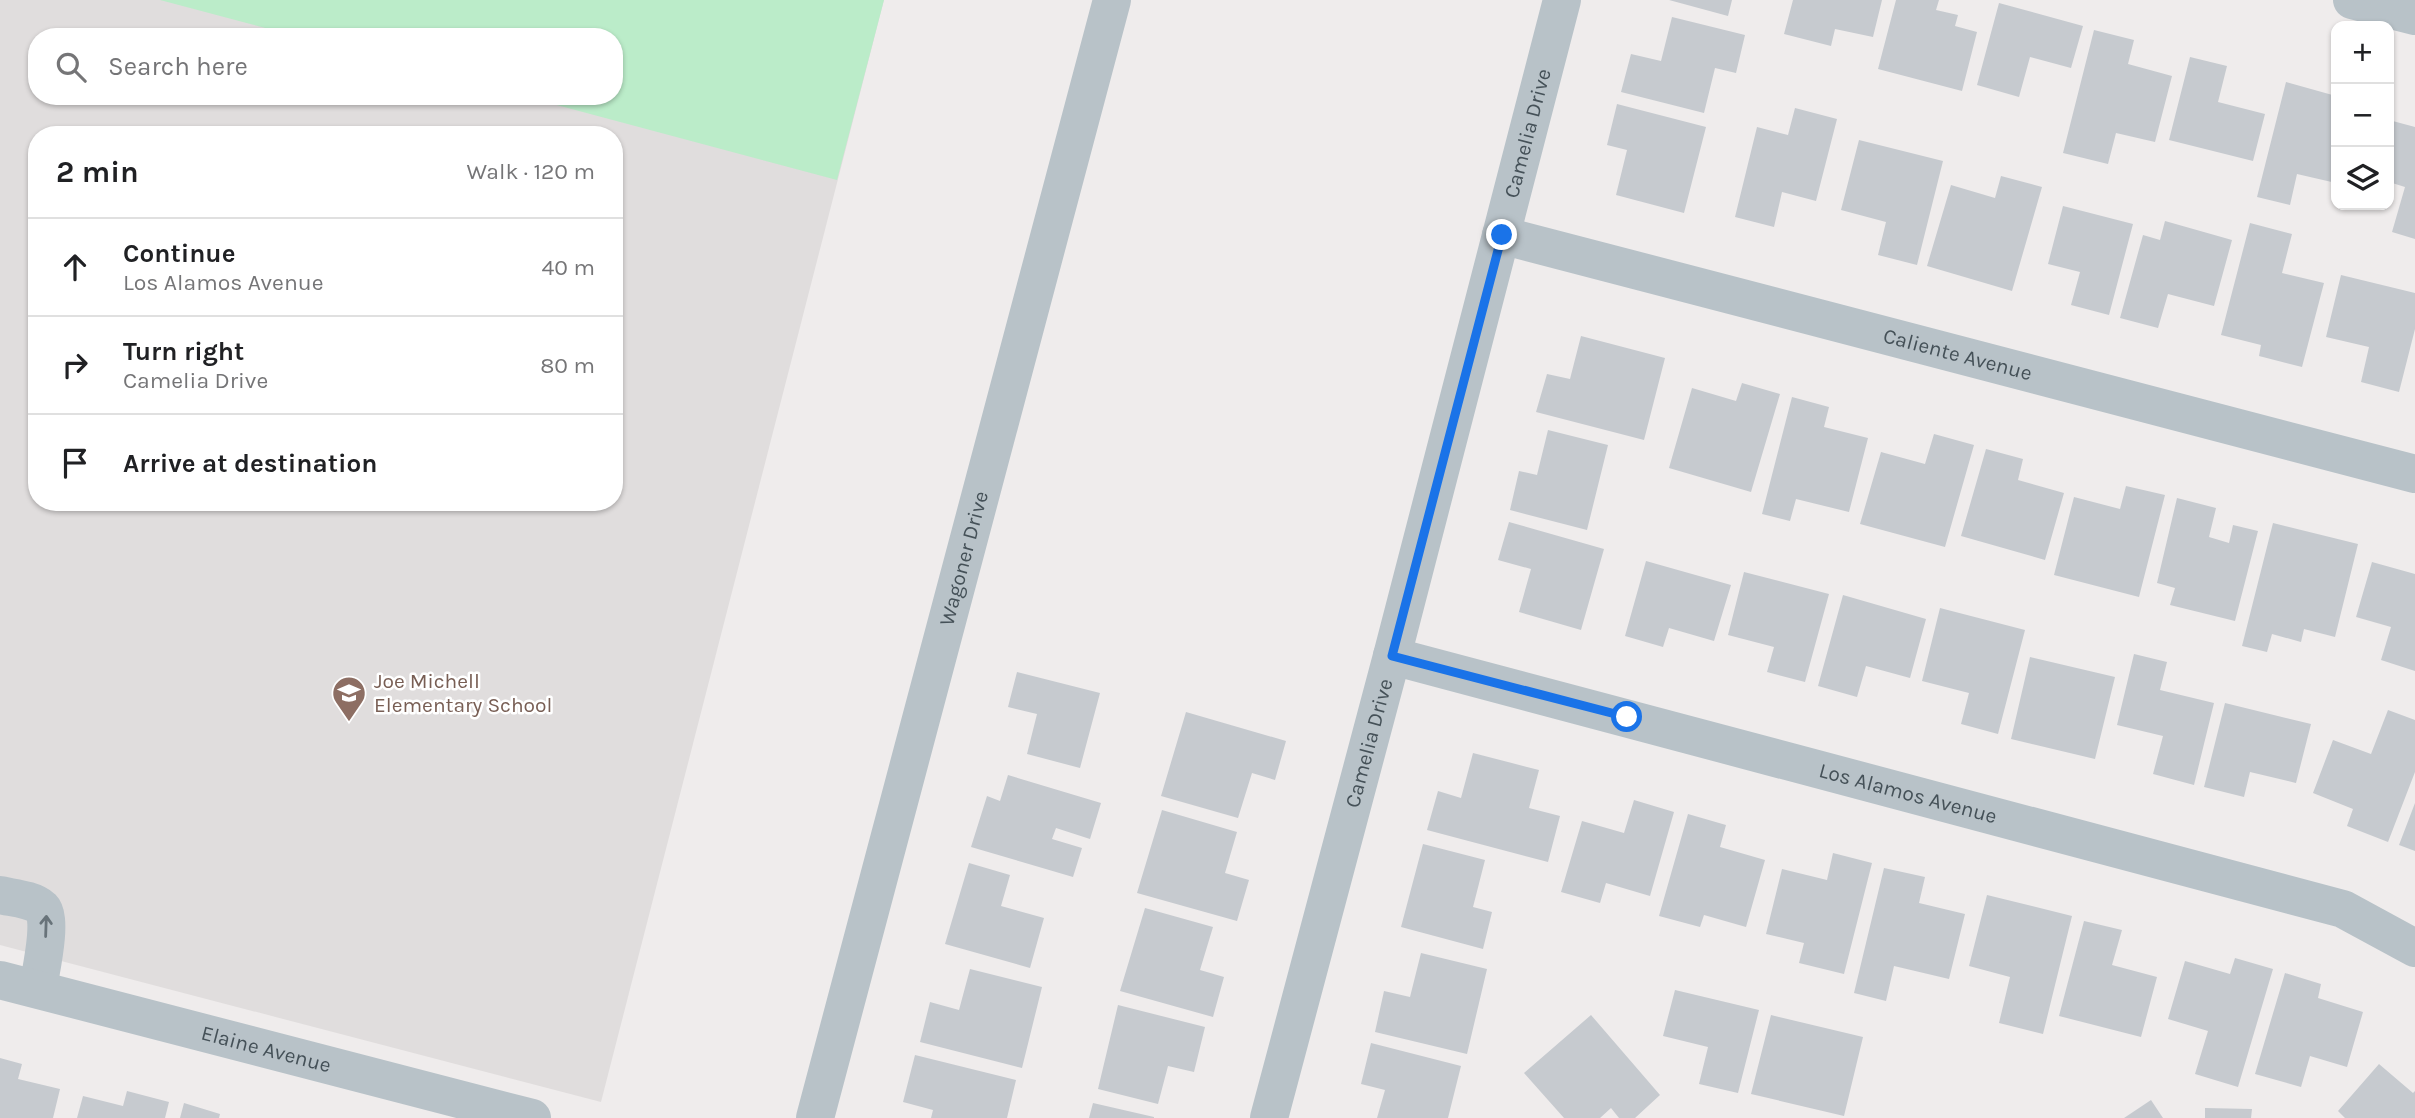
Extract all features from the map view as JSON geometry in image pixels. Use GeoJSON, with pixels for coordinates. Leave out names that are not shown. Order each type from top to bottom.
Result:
{"type":"FeatureCollection","features":[{"type":"Feature","properties":{"kind":"street","name":"Wagoner Drive"},"geometry":{"type":"LineString","coordinates":[[816,1118],[1112,0]]}},
{"type":"Feature","properties":{"kind":"street","name":"Camelia Drive"},"geometry":{"type":"LineString","coordinates":[[1269,1118],[1562,0]]}},
{"type":"Feature","properties":{"kind":"street"},"geometry":{"type":"LineString","coordinates":[[2352,0],[2415,16]]}},
{"type":"Feature","properties":{"kind":"street","name":"Caliente Avenue"},"geometry":{"type":"LineString","coordinates":[[1502,235],[2415,474]]}},
{"type":"Feature","properties":{"kind":"street","name":"Los Alamos Avenue"},"geometry":{"type":"LineString","coordinates":[[1392,656],[2343,909],[2415,948]]}},
{"type":"Feature","properties":{"kind":"street"},"geometry":{"type":"LineString","coordinates":[[0,895],[35,904],[47,915],[38,989]]}},
{"type":"Feature","properties":{"kind":"street","name":"Elaine Avenue"},"geometry":{"type":"LineString","coordinates":[[0,980],[532,1118]]}},
{"type":"Feature","properties":{"kind":"shaded area","name":"Joe Michell Elementary School"},"geometry":{"type":"Polygon","coordinates":[[[0,0],[884,0],[601,1102],[0,945],[0,0]]]}},
{"type":"Feature","properties":{"kind":"green space"},"geometry":{"type":"Polygon","coordinates":[[[160,0],[884,0],[837,180],[557,105],[623,105],[623,28],[265,28],[160,0]]]}},
{"type":"Feature","properties":{"kind":"building"},"geometry":{"type":"Polygon","coordinates":[[[1669,0],[1732,0],[1728,16],[1669,0]]]}},
{"type":"Feature","properties":{"kind":"building"},"geometry":{"type":"Polygon","coordinates":[[[1793,0],[1882,0],[1873,37],[1835,29],[1831,46],[1784,34],[1793,0]]]}},
{"type":"Feature","properties":{"kind":"building"},"geometry":{"type":"Polygon","coordinates":[[[1896,0],[1939,0],[1936,10],[1958,15],[1955,26],[1977,32],[1962,91],[1878,69],[1896,0]]]}},
{"type":"Feature","properties":{"kind":"building"},"geometry":{"type":"Polygon","coordinates":[[[1999,3],[2083,26],[2071,68],[2030,57],[2019,97],[1977,85],[1999,3]]]}},
{"type":"Feature","properties":{"kind":"building"},"geometry":{"type":"Polygon","coordinates":[[[1672,17],[1745,35],[1736,73],[1715,68],[1704,113],[1621,92],[1631,54],[1661,61],[1672,17]]]}},
{"type":"Feature","properties":{"kind":"building"},"geometry":{"type":"Polygon","coordinates":[[[2094,30],[2134,40],[2128,64],[2172,76],[2155,142],[2116,133],[2108,164],[2063,153],[2094,30]]]}},
{"type":"Feature","properties":{"kind":"building"},"geometry":{"type":"Polygon","coordinates":[[[2190,57],[2227,66],[2218,102],[2265,114],[2253,161],[2169,140],[2190,57]]]}},
{"type":"Feature","properties":{"kind":"building"},"geometry":{"type":"Polygon","coordinates":[[[2286,82],[2331,95],[2331,182],[2297,174],[2290,205],[2257,197],[2286,82]]]}},
{"type":"Feature","properties":{"kind":"building"},"geometry":{"type":"Polygon","coordinates":[[[1617,104],[1706,127],[1684,213],[1616,195],[1627,150],[1607,145],[1617,104]]]}},
{"type":"Feature","properties":{"kind":"building"},"geometry":{"type":"Polygon","coordinates":[[[1795,108],[1837,119],[1816,201],[1782,192],[1774,227],[1735,217],[1757,127],[1788,135],[1795,108]]]}},
{"type":"Feature","properties":{"kind":"building"},"geometry":{"type":"Polygon","coordinates":[[[2394,121],[2415,127],[2415,239],[2392,232],[2405,187],[2394,184],[2394,121]]]}},
{"type":"Feature","properties":{"kind":"building"},"geometry":{"type":"Polygon","coordinates":[[[1859,140],[1943,161],[1917,265],[1878,255],[1886,222],[1841,210],[1859,140]]]}},
{"type":"Feature","properties":{"kind":"building"},"geometry":{"type":"Polygon","coordinates":[[[2001,176],[2042,187],[2012,291],[1927,266],[1951,185],[1995,198],[2001,176]]]}},
{"type":"Feature","properties":{"kind":"building"},"geometry":{"type":"Polygon","coordinates":[[[2063,206],[2133,224],[2109,315],[2071,305],[2080,272],[2048,264],[2063,206]]]}},
{"type":"Feature","properties":{"kind":"building"},"geometry":{"type":"Polygon","coordinates":[[[2165,221],[2232,240],[2214,306],[2168,294],[2158,328],[2120,318],[2143,235],[2160,240],[2165,221]]]}},
{"type":"Feature","properties":{"kind":"building"},"geometry":{"type":"Polygon","coordinates":[[[2250,223],[2292,234],[2282,273],[2324,283],[2302,367],[2259,356],[2261,345],[2221,335],[2250,223]]]}},
{"type":"Feature","properties":{"kind":"building"},"geometry":{"type":"Polygon","coordinates":[[[2341,275],[2415,293],[2415,329],[2399,392],[2361,382],[2369,347],[2326,337],[2341,275]]]}},
{"type":"Feature","properties":{"kind":"building"},"geometry":{"type":"Polygon","coordinates":[[[1581,336],[1665,358],[1644,440],[1536,412],[1547,374],[1570,379],[1581,336]]]}},
{"type":"Feature","properties":{"kind":"building"},"geometry":{"type":"Polygon","coordinates":[[[1742,383],[1780,394],[1751,492],[1669,468],[1692,388],[1736,401],[1742,383]]]}},
{"type":"Feature","properties":{"kind":"building"},"geometry":{"type":"Polygon","coordinates":[[[1792,397],[1829,407],[1824,427],[1868,438],[1849,512],[1796,499],[1790,521],[1762,514],[1792,397]]]}},
{"type":"Feature","properties":{"kind":"building"},"geometry":{"type":"Polygon","coordinates":[[[1548,430],[1608,445],[1587,530],[1510,510],[1519,471],[1537,475],[1548,430]]]}},
{"type":"Feature","properties":{"kind":"building"},"geometry":{"type":"Polygon","coordinates":[[[1934,434],[1974,445],[1945,547],[1860,524],[1881,452],[1925,464],[1934,434]]]}},
{"type":"Feature","properties":{"kind":"building"},"geometry":{"type":"Polygon","coordinates":[[[1986,449],[2023,459],[2018,480],[2064,493],[2045,560],[1961,536],[1986,449]]]}},
{"type":"Feature","properties":{"kind":"building"},"geometry":{"type":"Polygon","coordinates":[[[2126,486],[2165,495],[2139,597],[2054,575],[2074,497],[2120,509],[2126,486]]]}},
{"type":"Feature","properties":{"kind":"building"},"geometry":{"type":"Polygon","coordinates":[[[2177,498],[2216,508],[2209,537],[2229,543],[2233,525],[2258,531],[2235,621],[2170,605],[2175,588],[2157,583],[2177,498]]]}},
{"type":"Feature","properties":{"kind":"building"},"geometry":{"type":"Polygon","coordinates":[[[1509,522],[1604,549],[1581,630],[1519,612],[1531,569],[1498,560],[1509,522]]]}},
{"type":"Feature","properties":{"kind":"building"},"geometry":{"type":"Polygon","coordinates":[[[2273,523],[2358,544],[2335,637],[2304,629],[2301,642],[2272,634],[2267,652],[2242,646],[2273,523]]]}},
{"type":"Feature","properties":{"kind":"building"},"geometry":{"type":"Polygon","coordinates":[[[1646,561],[1731,585],[1714,641],[1669,628],[1663,647],[1625,636],[1646,561]]]}},
{"type":"Feature","properties":{"kind":"building"},"geometry":{"type":"Polygon","coordinates":[[[2372,562],[2415,574],[2415,671],[2381,660],[2391,627],[2356,617],[2372,562]]]}},
{"type":"Feature","properties":{"kind":"building"},"geometry":{"type":"Polygon","coordinates":[[[1744,572],[1829,594],[1805,682],[1767,672],[1774,647],[1728,635],[1744,572]]]}},
{"type":"Feature","properties":{"kind":"building"},"geometry":{"type":"Polygon","coordinates":[[[1843,595],[1926,619],[1910,678],[1866,666],[1857,697],[1818,686],[1843,595]]]}},
{"type":"Feature","properties":{"kind":"building"},"geometry":{"type":"Polygon","coordinates":[[[1940,608],[2025,630],[1998,734],[1961,724],[1969,693],[1922,681],[1940,608]]]}},
{"type":"Feature","properties":{"kind":"building"},"geometry":{"type":"Polygon","coordinates":[[[2134,654],[2167,662],[2160,690],[2214,703],[2194,785],[2153,774],[2163,736],[2117,725],[2134,654]]]}},
{"type":"Feature","properties":{"kind":"building"},"geometry":{"type":"Polygon","coordinates":[[[2030,657],[2115,677],[2095,759],[2011,739],[2030,657]]]}},
{"type":"Feature","properties":{"kind":"building"},"geometry":{"type":"Polygon","coordinates":[[[1017,672],[1100,693],[1080,768],[1027,754],[1037,714],[1008,707],[1017,672]]]}},
{"type":"Feature","properties":{"kind":"building"},"geometry":{"type":"Polygon","coordinates":[[[2225,703],[2311,724],[2296,783],[2250,772],[2244,797],[2204,787],[2225,703]]]}},
{"type":"Feature","properties":{"kind":"building"},"geometry":{"type":"Polygon","coordinates":[[[2388,710],[2415,720],[2415,772],[2388,842],[2347,826],[2353,809],[2313,793],[2333,740],[2371,754],[2388,710]]]}},
{"type":"Feature","properties":{"kind":"building"},"geometry":{"type":"Polygon","coordinates":[[[1186,712],[1286,741],[1275,780],[1252,773],[1238,818],[1161,796],[1186,712]]]}},
{"type":"Feature","properties":{"kind":"building"},"geometry":{"type":"Polygon","coordinates":[[[1473,753],[1539,770],[1529,808],[1560,816],[1548,862],[1427,830],[1438,791],[1461,798],[1473,753]]]}},
{"type":"Feature","properties":{"kind":"building"},"geometry":{"type":"Polygon","coordinates":[[[1008,775],[1101,803],[1090,839],[1056,828],[1052,839],[1082,848],[1073,877],[971,847],[987,796],[1000,801],[1008,775]]]}},
{"type":"Feature","properties":{"kind":"building"},"geometry":{"type":"Polygon","coordinates":[[[1634,800],[1674,812],[1650,896],[1606,883],[1600,903],[1561,892],[1582,821],[1624,833],[1634,800]]]}},
{"type":"Feature","properties":{"kind":"building"},"geometry":{"type":"Polygon","coordinates":[[[2415,803],[2415,851],[2399,845],[2415,803]]]}},
{"type":"Feature","properties":{"kind":"building"},"geometry":{"type":"Polygon","coordinates":[[[1162,810],[1237,832],[1225,873],[1249,880],[1237,921],[1137,893],[1162,810]]]}},
{"type":"Feature","properties":{"kind":"building"},"geometry":{"type":"Polygon","coordinates":[[[1688,814],[1726,825],[1720,847],[1765,860],[1746,927],[1704,915],[1700,927],[1659,916],[1688,814]]]}},
{"type":"Feature","properties":{"kind":"building"},"geometry":{"type":"Polygon","coordinates":[[[1423,844],[1485,860],[1473,907],[1492,912],[1483,949],[1401,927],[1423,844]]]}},
{"type":"Feature","properties":{"kind":"building"},"geometry":{"type":"Polygon","coordinates":[[[1833,853],[1872,863],[1844,974],[1799,963],[1804,943],[1766,934],[1782,869],[1827,880],[1833,853]]]}},
{"type":"Feature","properties":{"kind":"building"},"geometry":{"type":"Polygon","coordinates":[[[969,863],[1010,875],[1001,906],[1044,918],[1030,968],[945,944],[969,863]]]}},
{"type":"Feature","properties":{"kind":"building"},"geometry":{"type":"Polygon","coordinates":[[[1884,868],[1925,877],[1919,903],[1965,914],[1949,979],[1894,966],[1886,1001],[1854,993],[1884,868]]]}},
{"type":"Feature","properties":{"kind":"building"},"geometry":{"type":"Polygon","coordinates":[[[1987,895],[2072,916],[2043,1034],[1999,1023],[2010,977],[1969,966],[1987,895]]]}},
{"type":"Feature","properties":{"kind":"building"},"geometry":{"type":"Polygon","coordinates":[[[1145,908],[1213,927],[1200,970],[1224,977],[1213,1017],[1120,991],[1145,908]]]}},
{"type":"Feature","properties":{"kind":"building"},"geometry":{"type":"Polygon","coordinates":[[[2084,921],[2122,930],[2112,965],[2157,977],[2141,1037],[2059,1016],[2084,921]]]}},
{"type":"Feature","properties":{"kind":"building"},"geometry":{"type":"Polygon","coordinates":[[[1421,953],[1487,969],[1467,1054],[1375,1032],[1384,991],[1410,997],[1421,953]]]}},
{"type":"Feature","properties":{"kind":"building"},"geometry":{"type":"Polygon","coordinates":[[[2235,958],[2273,969],[2238,1087],[2195,1074],[2208,1031],[2168,1019],[2185,961],[2230,974],[2235,958]]]}},
{"type":"Feature","properties":{"kind":"building"},"geometry":{"type":"Polygon","coordinates":[[[970,969],[1042,987],[1022,1068],[920,1042],[930,1002],[959,1010],[970,969]]]}},
{"type":"Feature","properties":{"kind":"building"},"geometry":{"type":"Polygon","coordinates":[[[2285,973],[2321,984],[2318,998],[2363,1012],[2347,1067],[2310,1056],[2301,1087],[2255,1074],[2285,973]]]}},
{"type":"Feature","properties":{"kind":"building"},"geometry":{"type":"Polygon","coordinates":[[[1675,990],[1759,1010],[1738,1093],[1699,1084],[1708,1047],[1663,1036],[1675,990]]]}},
{"type":"Feature","properties":{"kind":"building"},"geometry":{"type":"Polygon","coordinates":[[[1118,1005],[1205,1027],[1194,1072],[1168,1066],[1158,1104],[1098,1089],[1118,1005]]]}},
{"type":"Feature","properties":{"kind":"building"},"geometry":{"type":"Polygon","coordinates":[[[1591,1015],[1660,1095],[1635,1118],[1619,1118],[1611,1108],[1600,1118],[1564,1118],[1524,1073],[1591,1015]]]}},
{"type":"Feature","properties":{"kind":"building"},"geometry":{"type":"Polygon","coordinates":[[[1771,1015],[1863,1037],[1844,1116],[1751,1094],[1771,1015]]]}},
{"type":"Feature","properties":{"kind":"building"},"geometry":{"type":"Polygon","coordinates":[[[1371,1043],[1461,1066],[1448,1118],[1377,1118],[1385,1090],[1361,1084],[1371,1043]]]}},
{"type":"Feature","properties":{"kind":"building"},"geometry":{"type":"Polygon","coordinates":[[[915,1055],[1016,1080],[1007,1118],[931,1118],[933,1110],[903,1102],[915,1055]]]}},
{"type":"Feature","properties":{"kind":"building"},"geometry":{"type":"Polygon","coordinates":[[[0,1058],[22,1064],[18,1079],[60,1089],[53,1118],[0,1118],[0,1058]]]}},
{"type":"Feature","properties":{"kind":"building"},"geometry":{"type":"Polygon","coordinates":[[[2379,1064],[2413,1093],[2415,1091],[2415,1118],[2345,1118],[2338,1111],[2379,1064]]]}},
{"type":"Feature","properties":{"kind":"building"},"geometry":{"type":"Polygon","coordinates":[[[127,1091],[169,1102],[165,1118],[77,1118],[83,1096],[123,1106],[127,1091]]]}},
{"type":"Feature","properties":{"kind":"building"},"geometry":{"type":"Polygon","coordinates":[[[2151,1100],[2163,1118],[2124,1118],[2151,1100]]]}},
{"type":"Feature","properties":{"kind":"building"},"geometry":{"type":"Polygon","coordinates":[[[184,1103],[220,1114],[219,1118],[180,1118],[184,1103]]]}},
{"type":"Feature","properties":{"kind":"building"},"geometry":{"type":"Polygon","coordinates":[[[1093,1103],[1154,1117],[1154,1118],[1089,1118],[1093,1103]]]}},
{"type":"Feature","properties":{"kind":"building"},"geometry":{"type":"Polygon","coordinates":[[[2205,1108],[2252,1109],[2251,1118],[2205,1118],[2205,1108]]]}},
{"type":"Feature","properties":{"kind":"place","name":"Joe Michell Elementary School"},"geometry":{"type":"Point","coordinates":[349,723]}},
{"type":"Feature","properties":{"kind":"route"},"geometry":{"type":"LineString","coordinates":[[1502,235],[1392,656],[1627,717]]}}]}
